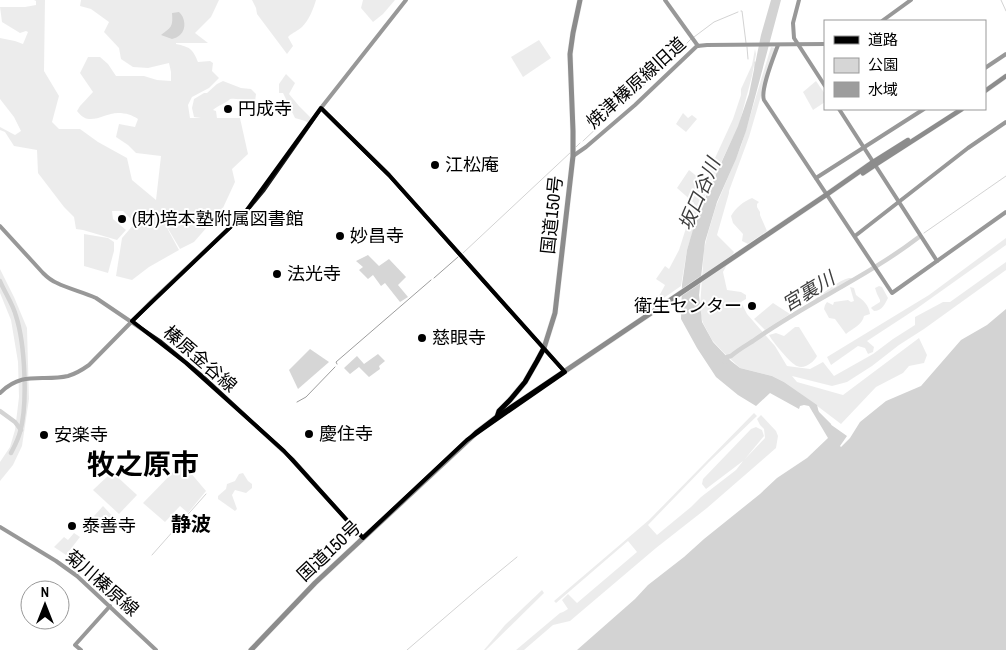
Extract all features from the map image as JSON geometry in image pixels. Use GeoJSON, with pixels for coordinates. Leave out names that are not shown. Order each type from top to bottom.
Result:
{"type":"FeatureCollection","features":[{"type":"Feature","properties":{"kind":"highway","name":"国道150号"},"geometry":{"type":"LineString","coordinates":[[497,417],[499,410],[525,382],[544,348],[555,313],[573,156],[570,54],[580,0]]}},
{"type":"Feature","properties":{"kind":"highway","name":"国道150号"},"geometry":{"type":"LineString","coordinates":[[251,650],[296,602],[467,440],[497,417],[678,294],[874,164]]}},
{"type":"Feature","properties":{"kind":"main road"},"geometry":{"type":"LineString","coordinates":[[986,91],[1006,78]]}},
{"type":"Feature","properties":{"kind":"main road"},"geometry":{"type":"LineString","coordinates":[[874,164],[955,110]]}},
{"type":"Feature","properties":{"kind":"main road"},"geometry":{"type":"LineString","coordinates":[[874,164],[960,110]]}},
{"type":"Feature","properties":{"kind":"street"},"geometry":{"type":"LineString","coordinates":[[0,393],[13,383],[30,378],[68,376],[89,365],[132,321],[244,214],[263,191],[321,108],[406,0]]}},
{"type":"Feature","properties":{"kind":"street"},"geometry":{"type":"LineString","coordinates":[[665,0],[698,46]]}},
{"type":"Feature","properties":{"kind":"street"},"geometry":{"type":"LineString","coordinates":[[799,0],[792,27],[794,40],[824,84]]}},
{"type":"Feature","properties":{"kind":"street"},"geometry":{"type":"LineString","coordinates":[[883,20],[911,0]]}},
{"type":"Feature","properties":{"kind":"street","name":"焼津榛原線旧道"},"geometry":{"type":"LineString","coordinates":[[573,156],[628,111],[698,46],[824,44]]}},
{"type":"Feature","properties":{"kind":"street"},"geometry":{"type":"LineString","coordinates":[[776,45],[762,96],[769,110],[876,267],[892,294],[1006,212]]}},
{"type":"Feature","properties":{"kind":"street"},"geometry":{"type":"LineString","coordinates":[[986,67],[1006,54]]}},
{"type":"Feature","properties":{"kind":"street"},"geometry":{"type":"LineString","coordinates":[[321,108],[389,175],[565,372]]}},
{"type":"Feature","properties":{"kind":"street"},"geometry":{"type":"LineString","coordinates":[[840,110],[937,261]]}},
{"type":"Feature","properties":{"kind":"street"},"geometry":{"type":"LineString","coordinates":[[816,178],[922,110]]}},
{"type":"Feature","properties":{"kind":"street"},"geometry":{"type":"LineString","coordinates":[[855,236],[968,148],[1006,122]]}},
{"type":"Feature","properties":{"kind":"street","name":"榛原金谷線"},"geometry":{"type":"LineString","coordinates":[[0,226],[50,279],[96,298],[161,342],[201,375],[284,451],[363,538]]}},
{"type":"Feature","properties":{"kind":"street","name":"菊川榛原線"},"geometry":{"type":"LineString","coordinates":[[0,527],[77,576],[156,650]]}},
{"type":"Feature","properties":{"kind":"street"},"geometry":{"type":"LineString","coordinates":[[81,650],[75,645],[110,606]]}},
{"type":"Feature","properties":{"kind":"highlighted area"},"geometry":{"type":"Polygon","coordinates":[[[321,108],[389,175],[565,372],[467,440],[363,538],[284,451],[186,363],[132,321],[244,214],[321,108]]]}},
{"type":"Feature","properties":{"kind":"green space"},"geometry":{"type":"Polygon","coordinates":[[[34,0],[45,0],[44,71],[59,96],[52,122],[59,129],[80,129],[98,142],[127,158],[132,180],[156,200],[161,156],[136,153],[116,137],[119,124],[135,127],[138,119],[133,116],[118,113],[91,119],[82,116],[77,111],[93,92],[80,73],[88,57],[100,57],[108,64],[116,76],[144,76],[157,80],[171,81],[169,63],[148,68],[133,67],[121,59],[119,48],[104,32],[109,22],[91,9],[80,6],[81,0],[219,0],[211,17],[195,33],[208,43],[176,43],[190,49],[198,62],[210,61],[213,63],[212,71],[219,78],[209,88],[192,97],[188,105],[190,118],[201,118],[194,117],[192,108],[194,99],[207,93],[223,81],[241,88],[251,89],[256,94],[255,102],[230,99],[213,110],[216,111],[217,118],[240,118],[248,154],[232,169],[235,182],[222,210],[194,242],[180,249],[168,226],[166,226],[179,250],[149,267],[132,280],[116,276],[122,238],[135,223],[123,211],[112,211],[113,219],[126,230],[117,240],[76,229],[74,217],[38,173],[37,150],[14,146],[5,132],[0,130],[0,127],[15,135],[21,131],[14,117],[0,99],[0,38],[23,44],[28,32],[20,33],[2,22],[0,7],[36,5],[34,0]]]}},
{"type":"Feature","properties":{"kind":"green space"},"geometry":{"type":"Polygon","coordinates":[[[252,0],[316,0],[304,24],[288,37],[293,46],[287,54],[257,14],[252,0]]]}},
{"type":"Feature","properties":{"kind":"green space"},"geometry":{"type":"Polygon","coordinates":[[[363,0],[395,0],[373,22],[361,8],[363,0]]]}},
{"type":"Feature","properties":{"kind":"green space"},"geometry":{"type":"Polygon","coordinates":[[[539,40],[551,58],[523,77],[511,57],[539,40]]]}},
{"type":"Feature","properties":{"kind":"green space"},"geometry":{"type":"Polygon","coordinates":[[[771,47],[775,48],[749,137],[729,191],[717,235],[734,252],[723,272],[727,290],[741,292],[746,295],[746,299],[741,302],[747,314],[775,346],[787,366],[810,369],[823,362],[834,376],[873,354],[915,325],[915,317],[943,302],[950,302],[1006,262],[1006,270],[847,382],[832,386],[792,376],[797,382],[843,395],[919,338],[927,355],[924,363],[909,366],[903,373],[876,387],[841,424],[784,382],[772,376],[740,368],[712,340],[701,316],[704,249],[708,233],[716,206],[741,146],[771,47]]]}},
{"type":"Feature","properties":{"kind":"green space"},"geometry":{"type":"Polygon","coordinates":[[[755,49],[756,54],[752,76],[739,125],[703,200],[687,250],[681,286],[658,302],[658,298],[665,285],[656,279],[665,266],[669,269],[679,250],[694,203],[677,188],[689,170],[704,182],[733,119],[741,95],[741,89],[752,65],[755,49]]]}},
{"type":"Feature","properties":{"kind":"green space"},"geometry":{"type":"Polygon","coordinates":[[[286,74],[295,83],[289,94],[311,118],[308,123],[295,118],[283,93],[279,93],[279,84],[286,74]]]}},
{"type":"Feature","properties":{"kind":"green space"},"geometry":{"type":"Polygon","coordinates":[[[816,81],[824,93],[824,103],[813,110],[803,92],[816,81]]]}},
{"type":"Feature","properties":{"kind":"green space"},"geometry":{"type":"Polygon","coordinates":[[[683,113],[688,118],[692,115],[697,119],[686,132],[676,124],[683,113]]]}},
{"type":"Feature","properties":{"kind":"green space"},"geometry":{"type":"Polygon","coordinates":[[[752,198],[759,202],[757,207],[767,231],[748,244],[742,241],[743,234],[733,223],[731,216],[740,205],[752,198]]]}},
{"type":"Feature","properties":{"kind":"green space"},"geometry":{"type":"Polygon","coordinates":[[[84,234],[108,238],[114,242],[114,251],[108,273],[84,266],[84,234]]]}},
{"type":"Feature","properties":{"kind":"green space"},"geometry":{"type":"Polygon","coordinates":[[[1006,238],[1006,245],[916,309],[867,341],[874,347],[873,352],[868,354],[865,348],[858,346],[831,365],[827,357],[929,295],[1006,238]]]}},
{"type":"Feature","properties":{"kind":"green space"},"geometry":{"type":"Polygon","coordinates":[[[368,255],[379,266],[389,259],[406,277],[398,285],[408,297],[400,302],[385,283],[381,286],[373,275],[368,279],[359,270],[363,267],[356,261],[368,255]]]}},
{"type":"Feature","properties":{"kind":"green space"},"geometry":{"type":"Polygon","coordinates":[[[0,269],[27,328],[29,399],[22,446],[13,465],[0,481],[0,462],[10,447],[15,430],[19,397],[18,362],[11,320],[0,293],[0,269]]]}},
{"type":"Feature","properties":{"kind":"green space"},"geometry":{"type":"Polygon","coordinates":[[[852,278],[845,287],[819,301],[815,299],[836,284],[852,278]]]}},
{"type":"Feature","properties":{"kind":"green space"},"geometry":{"type":"Polygon","coordinates":[[[850,287],[854,288],[856,295],[865,303],[870,314],[864,316],[859,324],[846,334],[835,319],[829,318],[824,309],[827,302],[833,305],[834,302],[854,301],[850,287]]]}},
{"type":"Feature","properties":{"kind":"green space"},"geometry":{"type":"Polygon","coordinates":[[[882,287],[888,298],[881,308],[874,311],[871,308],[880,302],[875,288],[882,287]]]}},
{"type":"Feature","properties":{"kind":"green space"},"geometry":{"type":"Polygon","coordinates":[[[773,303],[790,314],[765,330],[754,319],[773,303]]]}},
{"type":"Feature","properties":{"kind":"green space"},"geometry":{"type":"Polygon","coordinates":[[[795,327],[799,327],[817,356],[814,361],[803,367],[797,366],[791,361],[769,335],[776,333],[784,336],[795,327]]]}},
{"type":"Feature","properties":{"kind":"green space"},"geometry":{"type":"Polygon","coordinates":[[[310,349],[329,362],[298,389],[289,370],[310,349]]]}},
{"type":"Feature","properties":{"kind":"green space"},"geometry":{"type":"Polygon","coordinates":[[[378,354],[385,361],[379,366],[380,369],[369,377],[359,367],[350,374],[344,368],[357,356],[364,364],[378,354]]]}},
{"type":"Feature","properties":{"kind":"green space"},"geometry":{"type":"Polygon","coordinates":[[[754,413],[757,416],[648,525],[657,535],[736,470],[743,461],[706,489],[702,484],[703,479],[751,429],[756,427],[762,430],[764,436],[745,459],[765,438],[764,429],[757,419],[761,415],[776,431],[778,436],[776,448],[707,508],[656,548],[570,621],[553,625],[524,650],[516,650],[560,613],[568,609],[562,600],[568,594],[577,603],[637,552],[628,541],[556,603],[554,601],[649,520],[754,413]]]}},
{"type":"Feature","properties":{"kind":"green space"},"geometry":{"type":"Polygon","coordinates":[[[184,465],[206,491],[188,513],[180,506],[165,522],[143,503],[179,466],[184,465]]]}},
{"type":"Feature","properties":{"kind":"green space"},"geometry":{"type":"Polygon","coordinates":[[[112,472],[137,495],[119,514],[93,490],[112,472]]]}},
{"type":"Feature","properties":{"kind":"green space"},"geometry":{"type":"Polygon","coordinates":[[[243,473],[252,484],[252,488],[246,493],[235,490],[232,495],[237,509],[235,511],[218,499],[218,496],[226,489],[227,484],[235,481],[239,474],[243,473]]]}},
{"type":"Feature","properties":{"kind":"green space"},"geometry":{"type":"Polygon","coordinates":[[[103,506],[118,522],[109,531],[94,516],[103,506]]]}},
{"type":"Feature","properties":{"kind":"green space"},"geometry":{"type":"Polygon","coordinates":[[[74,533],[80,537],[66,555],[54,547],[64,537],[68,540],[74,533]]]}},
{"type":"Feature","properties":{"kind":"green space"},"geometry":{"type":"Polygon","coordinates":[[[542,590],[544,593],[484,650],[505,625],[542,590]]]}},
{"type":"Feature","properties":{"kind":"water"},"geometry":{"type":"Polygon","coordinates":[[[771,0],[781,0],[746,131],[717,202],[705,242],[699,295],[702,322],[713,342],[740,368],[772,376],[817,405],[820,417],[847,436],[841,447],[850,438],[860,422],[886,401],[921,386],[961,340],[987,325],[1006,309],[1006,650],[577,650],[635,599],[648,585],[777,478],[807,458],[828,438],[809,406],[800,406],[799,409],[770,393],[756,406],[738,395],[716,377],[681,319],[682,285],[687,250],[697,216],[738,126],[749,94],[761,35],[771,0]]]}},
{"type":"Feature","properties":{"kind":"water"},"geometry":{"type":"Polygon","coordinates":[[[179,12],[183,17],[184,30],[172,39],[161,35],[171,26],[172,13],[179,12]]]}},
{"type":"Feature","properties":{"kind":"waterway"},"geometry":{"type":"LineString","coordinates":[[1001,0],[1006,11]]}},
{"type":"Feature","properties":{"kind":"waterway"},"geometry":{"type":"LineString","coordinates":[[741,11],[746,43]]}},
{"type":"Feature","properties":{"kind":"waterway"},"geometry":{"type":"LineString","coordinates":[[694,37],[714,22],[738,12]]}},
{"type":"Feature","properties":{"kind":"waterway"},"geometry":{"type":"LineString","coordinates":[[583,141],[619,106],[654,77],[691,39]]}},
{"type":"Feature","properties":{"kind":"waterway"},"geometry":{"type":"LineString","coordinates":[[747,47],[748,59]]}},
{"type":"Feature","properties":{"kind":"waterway","name":"坂口谷川"},"geometry":{"type":"LineString","coordinates":[[755,62],[755,68]]}},
{"type":"Feature","properties":{"kind":"waterway"},"geometry":{"type":"LineString","coordinates":[[576,147],[580,143]]}},
{"type":"Feature","properties":{"kind":"waterway"},"geometry":{"type":"LineString","coordinates":[[463,253],[571,152]]}},
{"type":"Feature","properties":{"kind":"waterway","name":"宮裏川"},"geometry":{"type":"LineString","coordinates":[[924,233],[1006,176]]}},
{"type":"Feature","properties":{"kind":"waterway","name":"宮裏川"},"geometry":{"type":"LineString","coordinates":[[725,362],[727,357],[773,327],[879,265],[919,237]]}},
{"type":"Feature","properties":{"kind":"waterway"},"geometry":{"type":"LineString","coordinates":[[434,278],[458,257]]}},
{"type":"Feature","properties":{"kind":"waterway"},"geometry":{"type":"LineString","coordinates":[[337,364],[336,362],[431,280]]}},
{"type":"Feature","properties":{"kind":"waterway"},"geometry":{"type":"LineString","coordinates":[[0,281],[15,312],[22,342],[24,406],[20,432],[11,453]]}},
{"type":"Feature","properties":{"kind":"waterway"},"geometry":{"type":"LineString","coordinates":[[297,402],[306,397],[335,367]]}},
{"type":"Feature","properties":{"kind":"waterway"},"geometry":{"type":"LineString","coordinates":[[0,411],[15,422],[21,430]]}},
{"type":"Feature","properties":{"kind":"waterway","name":"坂口谷川"},"geometry":{"type":"LineString","coordinates":[[815,411],[829,425]]}},
{"type":"Feature","properties":{"kind":"waterway"},"geometry":{"type":"LineString","coordinates":[[152,555],[206,494]]}},
{"type":"Feature","properties":{"kind":"waterway"},"geometry":{"type":"LineString","coordinates":[[407,650],[517,557]]}},
{"type":"Feature","properties":{"kind":"place","name":"円成寺"},"geometry":{"type":"Point","coordinates":[228,109]}},
{"type":"Feature","properties":{"kind":"place","name":"江松庵"},"geometry":{"type":"Point","coordinates":[435,165]}},
{"type":"Feature","properties":{"kind":"place","name":"(財)培本塾附属図書館"},"geometry":{"type":"Point","coordinates":[122,219]}},
{"type":"Feature","properties":{"kind":"place","name":"妙昌寺"},"geometry":{"type":"Point","coordinates":[340,236]}},
{"type":"Feature","properties":{"kind":"place","name":"法光寺"},"geometry":{"type":"Point","coordinates":[277,274]}},
{"type":"Feature","properties":{"kind":"place","name":"衛生センター"},"geometry":{"type":"Point","coordinates":[752,306]}},
{"type":"Feature","properties":{"kind":"place","name":"慈眼寺"},"geometry":{"type":"Point","coordinates":[422,338]}},
{"type":"Feature","properties":{"kind":"place","name":"慶住寺"},"geometry":{"type":"Point","coordinates":[309,434]}},
{"type":"Feature","properties":{"kind":"place","name":"安楽寺"},"geometry":{"type":"Point","coordinates":[44,435]}},
{"type":"Feature","properties":{"kind":"place","name":"泰善寺"},"geometry":{"type":"Point","coordinates":[72,526]}},
{"type":"Feature","properties":{"kind":"district","name":"牧之原市"},"geometry":{"type":"Point","coordinates":[143,464]}},
{"type":"Feature","properties":{"kind":"district","name":"静波"},"geometry":{"type":"Point","coordinates":[191,524]}}]}
